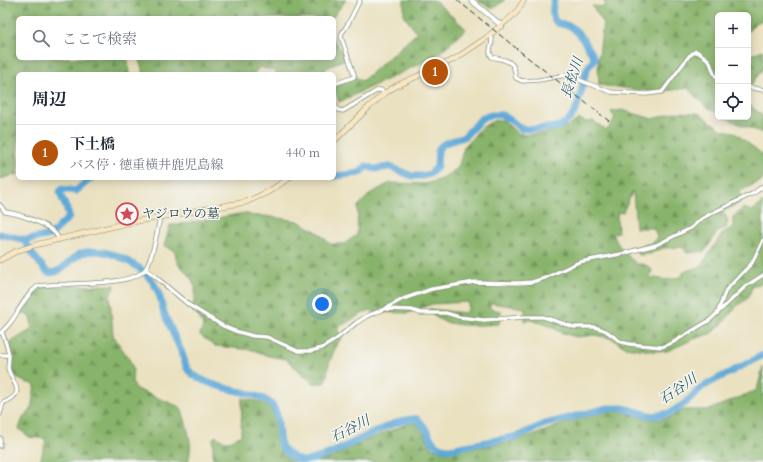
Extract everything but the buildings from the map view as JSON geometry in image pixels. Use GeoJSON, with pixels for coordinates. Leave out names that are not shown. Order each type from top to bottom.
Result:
{"type":"FeatureCollection","features":[{"type":"Feature","properties":{"kind":"main road"},"geometry":{"type":"LineString","coordinates":[[336,139],[369,107],[396,86],[455,59],[502,26],[516,12],[524,0]]}},
{"type":"Feature","properties":{"kind":"main road"},"geometry":{"type":"LineString","coordinates":[[0,260],[24,248],[128,223],[246,202],[268,192],[286,180]]}},
{"type":"Feature","properties":{"kind":"street"},"geometry":{"type":"LineString","coordinates":[[336,84],[354,76],[341,37],[360,0]]}},
{"type":"Feature","properties":{"kind":"street"},"geometry":{"type":"LineString","coordinates":[[471,0],[502,26]]}},
{"type":"Feature","properties":{"kind":"street"},"geometry":{"type":"LineString","coordinates":[[491,34],[493,43],[489,52],[490,54],[492,57],[507,61],[511,64],[513,66],[515,76],[520,80],[539,80],[566,75],[611,92],[646,94],[662,92],[689,56],[696,52],[704,56],[709,62],[715,76]]}},
{"type":"Feature","properties":{"kind":"street"},"geometry":{"type":"LineString","coordinates":[[751,88],[763,90]]}},
{"type":"Feature","properties":{"kind":"street"},"geometry":{"type":"LineString","coordinates":[[336,106],[338,110],[343,111],[378,90],[386,93]]}},
{"type":"Feature","properties":{"kind":"street"},"geometry":{"type":"LineString","coordinates":[[146,270],[189,305],[223,326],[253,336],[266,337],[298,351],[311,351],[322,348],[335,340],[366,316],[403,299],[432,289],[475,282],[532,282],[545,278],[579,262],[621,254],[656,245],[691,228],[701,219],[712,213],[754,194],[763,186]]}},
{"type":"Feature","properties":{"kind":"street"},"geometry":{"type":"LineString","coordinates":[[0,205],[5,212],[34,220],[55,232],[59,240]]}},
{"type":"Feature","properties":{"kind":"street"},"geometry":{"type":"LineString","coordinates":[[0,414],[3,403],[15,396],[17,386],[8,369],[9,355],[5,340],[1,333],[8,326],[26,297],[38,286],[107,283],[141,274],[146,270],[149,263],[159,223],[159,217]]}},
{"type":"Feature","properties":{"kind":"street"},"geometry":{"type":"LineString","coordinates":[[718,312],[726,290],[752,263],[763,240]]}},
{"type":"Feature","properties":{"kind":"street"},"geometry":{"type":"LineString","coordinates":[[384,309],[412,310],[420,313],[446,313],[459,317],[484,320],[543,317],[574,327],[594,327],[601,329],[621,342],[662,347],[672,343],[710,320],[746,286],[763,276]]}},
{"type":"Feature","properties":{"kind":"street"},"geometry":{"type":"LineString","coordinates":[[0,355],[9,355]]}},
{"type":"Feature","properties":{"kind":"street"},"geometry":{"type":"LineString","coordinates":[[0,438],[0,446]]}},
{"type":"Feature","properties":{"kind":"green space"},"geometry":{"type":"Polygon","coordinates":[[[0,0],[346,0],[334,16],[16,16],[16,60],[128,60],[129,72],[16,72],[16,175],[0,179],[0,0]]]}},
{"type":"Feature","properties":{"kind":"green space"},"geometry":{"type":"Polygon","coordinates":[[[404,0],[434,0],[466,29],[436,56],[339,102],[336,92],[336,85],[353,75],[362,81],[417,33],[404,16],[404,0]]]}},
{"type":"Feature","properties":{"kind":"green space"},"geometry":{"type":"Polygon","coordinates":[[[477,0],[505,0],[492,9],[477,0]]]}},
{"type":"Feature","properties":{"kind":"green space"},"geometry":{"type":"Polygon","coordinates":[[[605,0],[763,0],[763,20],[755,23],[751,28],[751,12],[715,12],[715,111],[705,106],[687,88],[657,92],[599,85],[598,64],[603,22],[592,6],[604,7],[605,0]]]}},
{"type":"Feature","properties":{"kind":"green space"},"geometry":{"type":"Polygon","coordinates":[[[336,42],[345,59],[326,68],[324,72],[276,72],[277,71],[259,67],[255,72],[143,72],[139,60],[336,60],[336,42]]]}},
{"type":"Feature","properties":{"kind":"green space"},"geometry":{"type":"Polygon","coordinates":[[[763,50],[763,68],[751,85],[751,84],[751,55],[763,50]]]}},
{"type":"Feature","properties":{"kind":"green space"},"geometry":{"type":"Polygon","coordinates":[[[751,106],[763,116],[763,133],[731,120],[751,120],[751,106]]]}},
{"type":"Feature","properties":{"kind":"green space"},"geometry":{"type":"Polygon","coordinates":[[[622,110],[653,119],[676,112],[699,113],[722,130],[734,132],[763,155],[763,180],[740,191],[740,203],[723,212],[728,220],[726,228],[718,231],[705,251],[687,253],[683,247],[663,248],[650,254],[639,255],[636,247],[652,243],[657,237],[654,228],[636,228],[633,191],[623,212],[617,213],[618,232],[612,234],[620,247],[636,264],[645,265],[652,270],[650,277],[671,279],[683,276],[683,272],[701,266],[723,233],[733,227],[733,217],[743,208],[752,211],[763,202],[763,283],[753,286],[747,299],[737,306],[722,324],[710,334],[694,339],[667,351],[652,351],[625,347],[611,338],[594,335],[577,337],[562,333],[545,324],[530,320],[525,321],[525,308],[490,303],[490,309],[501,311],[499,324],[476,325],[459,325],[443,321],[436,317],[429,309],[465,313],[468,309],[468,302],[432,304],[408,313],[373,312],[370,310],[337,328],[342,337],[336,346],[328,367],[327,378],[324,383],[313,383],[286,359],[269,356],[253,350],[215,346],[200,335],[203,326],[199,317],[192,308],[195,298],[195,286],[189,275],[177,263],[175,251],[164,246],[170,225],[245,213],[253,216],[265,216],[298,221],[319,233],[330,244],[344,244],[357,235],[358,206],[371,193],[390,183],[425,184],[439,180],[458,168],[464,147],[481,128],[493,121],[503,120],[517,133],[525,135],[546,133],[569,126],[579,119],[586,122],[593,121],[607,130],[615,118],[611,112],[622,110]]]}},
{"type":"Feature","properties":{"kind":"green space"},"geometry":{"type":"Polygon","coordinates":[[[115,285],[110,296],[113,335],[129,359],[133,368],[132,382],[136,389],[180,407],[188,429],[190,442],[190,455],[188,462],[40,462],[46,439],[29,437],[19,429],[23,418],[31,410],[35,385],[19,379],[12,367],[11,342],[31,330],[31,320],[27,315],[18,311],[31,295],[43,287],[115,285]]]}},
{"type":"Feature","properties":{"kind":"green space"},"geometry":{"type":"Polygon","coordinates":[[[763,367],[763,462],[317,462],[331,458],[359,443],[410,423],[416,423],[421,428],[432,448],[446,452],[506,443],[537,434],[573,420],[609,411],[621,411],[657,420],[672,417],[683,410],[709,410],[757,390],[763,367]]]}},
{"type":"Feature","properties":{"kind":"green space"},"geometry":{"type":"Polygon","coordinates":[[[242,398],[266,405],[271,410],[281,452],[287,458],[296,462],[213,462],[213,438],[217,436],[220,439],[229,441],[241,435],[242,398]]]}},
{"type":"Feature","properties":{"kind":"waterway","name":"長松川"},"geometry":{"type":"LineString","coordinates":[[336,176],[360,173],[366,166],[375,169],[390,167],[412,176],[430,174],[437,167],[438,150],[441,146],[445,143],[464,137],[482,118],[491,115],[502,115],[521,129],[543,129],[563,124],[574,113],[580,99],[587,69],[595,59],[584,41],[574,29],[570,26],[555,21],[552,12],[554,0]]}},
{"type":"Feature","properties":{"kind":"waterway","name":"長松川"},"geometry":{"type":"LineString","coordinates":[[0,234],[26,240],[51,235],[69,217],[60,192],[62,189],[76,191],[89,180]]}},
{"type":"Feature","properties":{"kind":"waterway","name":"石谷川"},"geometry":{"type":"LineString","coordinates":[[24,240],[34,256],[47,272],[56,272],[78,255],[90,251],[112,254],[139,268],[149,277],[157,289],[164,313],[188,370],[200,379],[224,388],[257,396],[269,402],[278,419],[281,445],[290,455],[302,461],[311,460],[322,456],[386,427],[412,419],[417,419],[422,423],[430,438],[437,446],[450,449],[518,436],[545,424],[608,408],[623,408],[653,416],[670,413],[684,404],[702,387],[763,355]]}},
{"type":"Feature","properties":{"kind":"waterway","name":"石谷川"},"geometry":{"type":"LineString","coordinates":[[291,456],[293,462]]}},
{"type":"Feature","properties":{"kind":"railway"},"geometry":{"type":"LineString","coordinates":[[457,0],[609,121]]}},
{"type":"Feature","properties":{"kind":"place","name":"下土橋"},"geometry":{"type":"Point","coordinates":[435,72]}},
{"type":"Feature","properties":{"kind":"place","name":"ヤジロウの墓"},"geometry":{"type":"Point","coordinates":[127,214]}}]}
